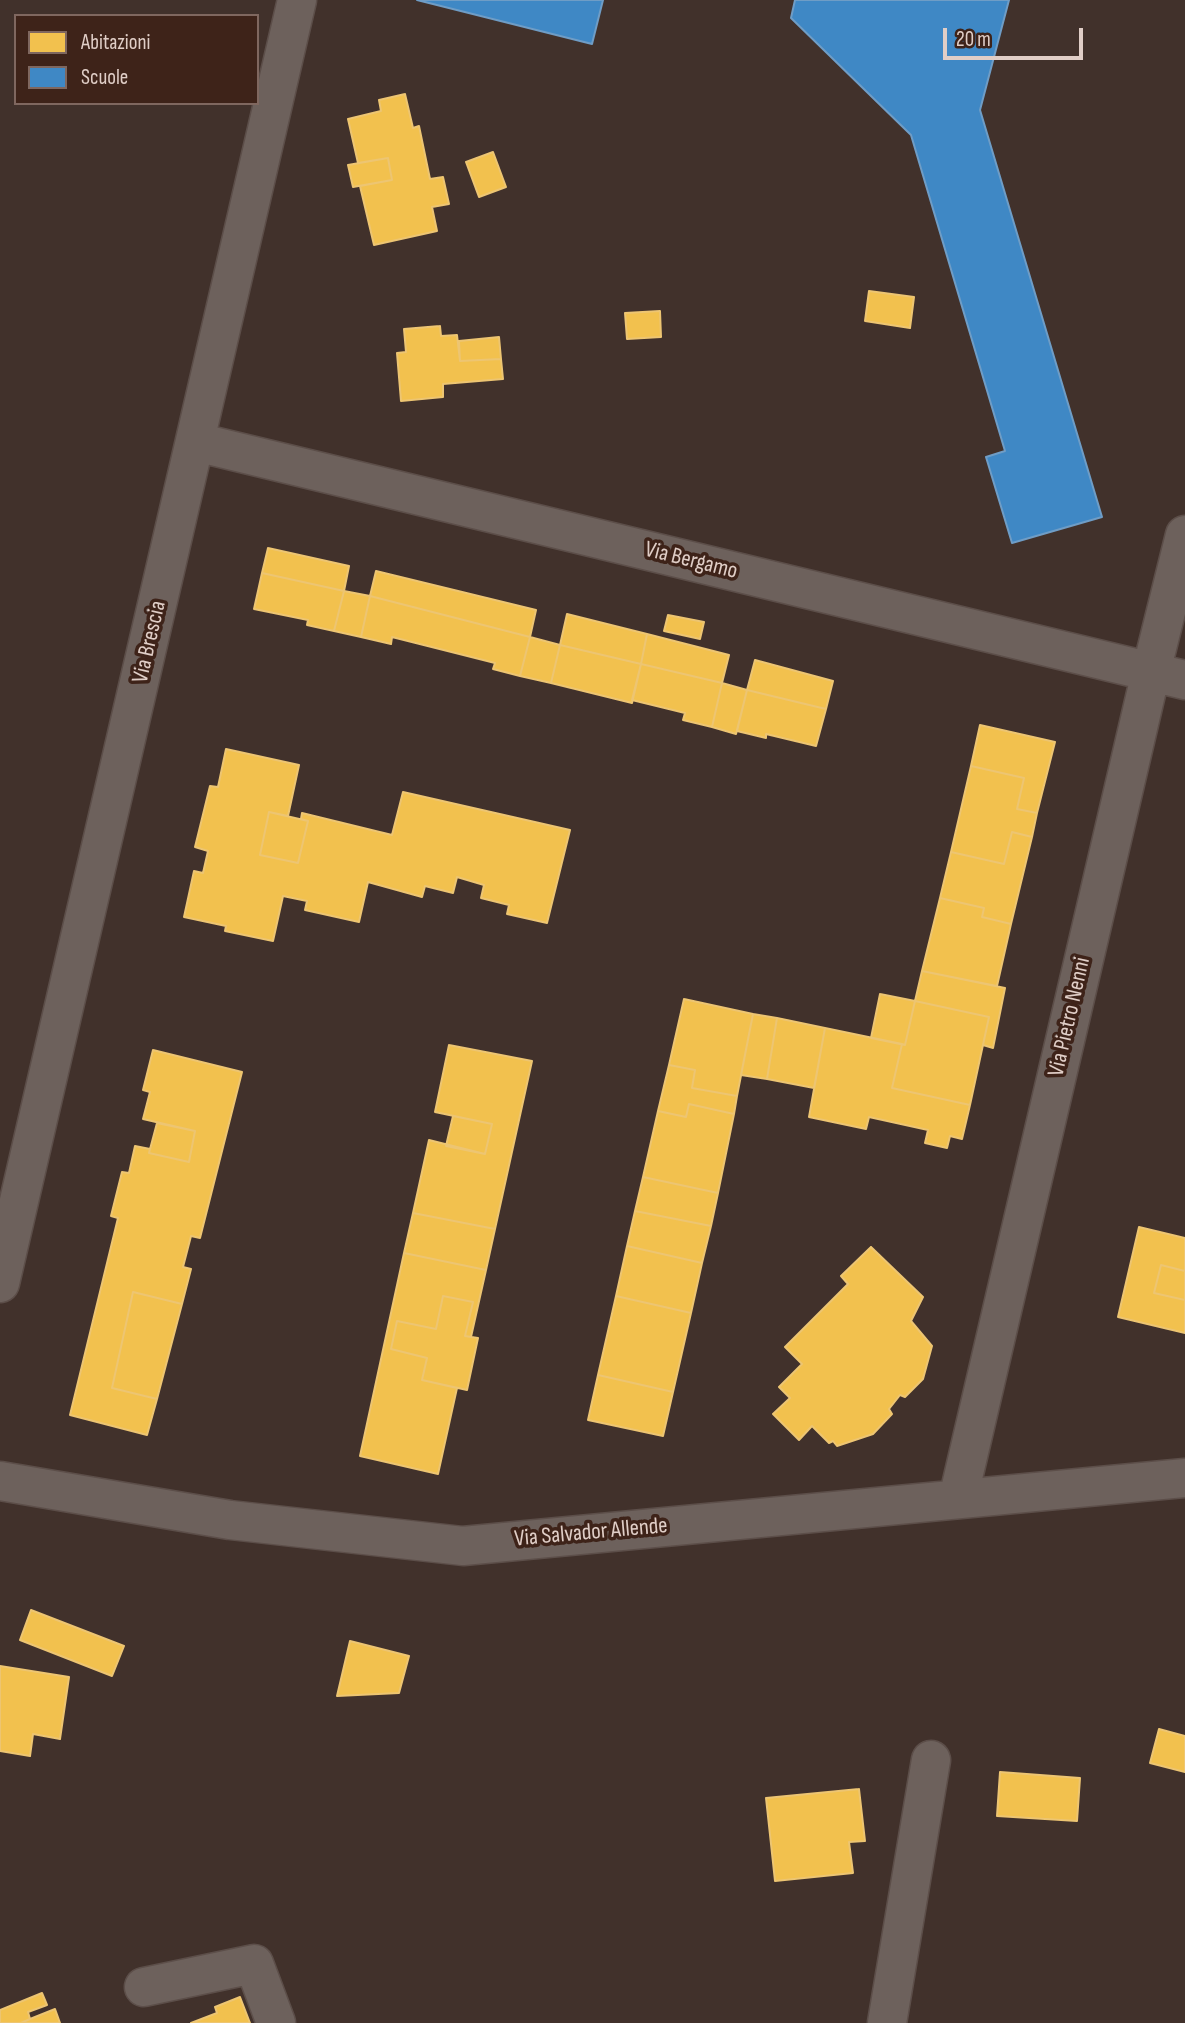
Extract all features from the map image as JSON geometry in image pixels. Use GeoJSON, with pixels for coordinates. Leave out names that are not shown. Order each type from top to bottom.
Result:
{"type":"FeatureCollection","features":[{"type":"Feature","properties":{"kind":"street","name":"Via Brescia"},"geometry":{"type":"LineString","coordinates":[[0,1283],[297,0]]}},
{"type":"Feature","properties":{"kind":"street","name":"Via Bergamo"},"geometry":{"type":"LineString","coordinates":[[196,442],[1168,676]]}},
{"type":"Feature","properties":{"kind":"street","name":"Via Pietro Nenni"},"geometry":{"type":"LineString","coordinates":[[958,1499],[1168,676],[1185,535]]}},
{"type":"Feature","properties":{"kind":"street","name":"Via Salvador Allende"},"geometry":{"type":"LineString","coordinates":[[0,1481],[230,1520],[463,1546],[1185,1478]]}},
{"type":"Feature","properties":{"kind":"street"},"geometry":{"type":"LineString","coordinates":[[887,2023],[931,1760]]}},
{"type":"Feature","properties":{"kind":"street"},"geometry":{"type":"LineString","coordinates":[[144,1987],[254,1964],[276,2023]]}},
{"type":"Feature","properties":{"kind":"building: Abitazioni"},"geometry":{"type":"Polygon","coordinates":[[[405,94],[413,128],[419,126],[430,179],[443,177],[449,204],[432,207],[437,231],[374,245],[360,186],[392,180],[388,158],[358,163],[348,119],[381,111],[379,100],[405,94]]]}},
{"type":"Feature","properties":{"kind":"building: Abitazioni"},"geometry":{"type":"Polygon","coordinates":[[[493,152],[506,187],[479,197],[466,162],[493,152]]]}},
{"type":"Feature","properties":{"kind":"building: Abitazioni"},"geometry":{"type":"Polygon","coordinates":[[[388,158],[392,180],[353,187],[348,165],[388,158]]]}},
{"type":"Feature","properties":{"kind":"building: Abitazioni"},"geometry":{"type":"Polygon","coordinates":[[[869,291],[914,297],[910,328],[865,321],[869,291]]]}},
{"type":"Feature","properties":{"kind":"building: Abitazioni"},"geometry":{"type":"Polygon","coordinates":[[[660,311],[661,337],[627,339],[625,313],[660,311]]]}},
{"type":"Feature","properties":{"kind":"building: Abitazioni"},"geometry":{"type":"Polygon","coordinates":[[[440,326],[441,336],[457,335],[460,361],[501,359],[503,379],[443,384],[443,397],[401,401],[397,353],[406,352],[404,329],[440,326]]]}},
{"type":"Feature","properties":{"kind":"building: Abitazioni"},"geometry":{"type":"Polygon","coordinates":[[[499,337],[501,359],[460,361],[459,341],[499,337]]]}},
{"type":"Feature","properties":{"kind":"building: Abitazioni"},"geometry":{"type":"Polygon","coordinates":[[[268,548],[349,566],[344,591],[262,573],[268,548]]]}},
{"type":"Feature","properties":{"kind":"building: Abitazioni"},"geometry":{"type":"Polygon","coordinates":[[[376,571],[536,610],[530,637],[370,596],[376,571]]]}},
{"type":"Feature","properties":{"kind":"building: Abitazioni"},"geometry":{"type":"Polygon","coordinates":[[[262,573],[344,591],[334,631],[307,625],[308,620],[254,609],[262,573]]]}},
{"type":"Feature","properties":{"kind":"building: Abitazioni"},"geometry":{"type":"Polygon","coordinates":[[[344,591],[370,596],[361,637],[334,631],[344,591]]]}},
{"type":"Feature","properties":{"kind":"building: Abitazioni"},"geometry":{"type":"Polygon","coordinates":[[[370,596],[530,637],[520,676],[493,669],[495,663],[392,637],[391,644],[361,637],[370,596]]]}},
{"type":"Feature","properties":{"kind":"building: Abitazioni"},"geometry":{"type":"Polygon","coordinates":[[[567,614],[647,634],[641,664],[560,645],[567,614]]]}},
{"type":"Feature","properties":{"kind":"building: Abitazioni"},"geometry":{"type":"Polygon","coordinates":[[[668,615],[704,622],[700,639],[664,631],[668,615]]]}},
{"type":"Feature","properties":{"kind":"building: Abitazioni"},"geometry":{"type":"Polygon","coordinates":[[[647,634],[729,655],[722,683],[641,664],[647,634]]]}},
{"type":"Feature","properties":{"kind":"building: Abitazioni"},"geometry":{"type":"Polygon","coordinates":[[[530,637],[560,645],[551,683],[520,676],[530,637]]]}},
{"type":"Feature","properties":{"kind":"building: Abitazioni"},"geometry":{"type":"Polygon","coordinates":[[[560,645],[641,664],[632,703],[551,683],[560,645]]]}},
{"type":"Feature","properties":{"kind":"building: Abitazioni"},"geometry":{"type":"Polygon","coordinates":[[[755,660],[833,681],[826,709],[747,690],[755,660]]]}},
{"type":"Feature","properties":{"kind":"building: Abitazioni"},"geometry":{"type":"Polygon","coordinates":[[[641,664],[722,683],[712,727],[683,720],[685,713],[632,700],[641,664]]]}},
{"type":"Feature","properties":{"kind":"building: Abitazioni"},"geometry":{"type":"Polygon","coordinates":[[[722,683],[747,690],[736,734],[712,727],[722,683]]]}},
{"type":"Feature","properties":{"kind":"building: Abitazioni"},"geometry":{"type":"Polygon","coordinates":[[[747,690],[826,709],[816,746],[766,734],[766,738],[737,731],[747,690]]]}},
{"type":"Feature","properties":{"kind":"building: Abitazioni"},"geometry":{"type":"Polygon","coordinates":[[[980,725],[1055,742],[1037,813],[1017,809],[1024,778],[971,766],[980,725]]]}},
{"type":"Feature","properties":{"kind":"building: Abitazioni"},"geometry":{"type":"Polygon","coordinates":[[[226,749],[299,765],[288,816],[269,812],[260,855],[298,863],[308,821],[301,819],[302,813],[392,835],[403,792],[570,830],[547,923],[507,914],[509,905],[481,898],[484,885],[457,877],[453,893],[425,886],[422,897],[368,882],[359,922],[305,910],[307,901],[283,896],[273,941],[225,931],[226,926],[184,917],[194,871],[203,873],[208,851],[195,847],[210,786],[218,787],[226,749]]]}},
{"type":"Feature","properties":{"kind":"building: Abitazioni"},"geometry":{"type":"Polygon","coordinates":[[[971,766],[1024,778],[1017,809],[1037,813],[1032,837],[1012,832],[1004,864],[951,852],[971,766]]]}},
{"type":"Feature","properties":{"kind":"building: Abitazioni"},"geometry":{"type":"Polygon","coordinates":[[[269,812],[308,821],[298,863],[260,855],[269,812]]]}},
{"type":"Feature","properties":{"kind":"building: Abitazioni"},"geometry":{"type":"Polygon","coordinates":[[[1012,832],[1032,837],[1011,924],[982,917],[984,908],[940,898],[951,852],[1004,864],[1012,832]]]}},
{"type":"Feature","properties":{"kind":"building: Abitazioni"},"geometry":{"type":"Polygon","coordinates":[[[940,898],[984,908],[982,917],[1011,924],[997,986],[922,971],[940,898]]]}},
{"type":"Feature","properties":{"kind":"building: Abitazioni"},"geometry":{"type":"Polygon","coordinates":[[[922,971],[1005,988],[993,1048],[983,1045],[989,1017],[915,1001],[922,971]]]}},
{"type":"Feature","properties":{"kind":"building: Abitazioni"},"geometry":{"type":"Polygon","coordinates":[[[880,994],[915,1001],[905,1045],[871,1038],[880,994]]]}},
{"type":"Feature","properties":{"kind":"building: Abitazioni"},"geometry":{"type":"Polygon","coordinates":[[[684,999],[753,1014],[737,1096],[692,1088],[695,1070],[669,1065],[684,999]]]}},
{"type":"Feature","properties":{"kind":"building: Abitazioni"},"geometry":{"type":"Polygon","coordinates":[[[915,1001],[989,1017],[970,1105],[892,1088],[915,1001]]]}},
{"type":"Feature","properties":{"kind":"building: Abitazioni"},"geometry":{"type":"Polygon","coordinates":[[[753,1014],[777,1018],[767,1079],[741,1075],[753,1014]]]}},
{"type":"Feature","properties":{"kind":"building: Abitazioni"},"geometry":{"type":"Polygon","coordinates":[[[777,1018],[825,1028],[814,1088],[767,1079],[777,1018]]]}},
{"type":"Feature","properties":{"kind":"building: Abitazioni"},"geometry":{"type":"Polygon","coordinates":[[[825,1028],[902,1044],[892,1088],[970,1105],[962,1139],[950,1136],[947,1148],[925,1143],[928,1130],[869,1117],[866,1129],[809,1117],[825,1028]]]}},
{"type":"Feature","properties":{"kind":"building: Abitazioni"},"geometry":{"type":"Polygon","coordinates":[[[449,1045],[532,1061],[495,1229],[413,1213],[429,1140],[485,1154],[492,1124],[435,1112],[449,1045]]]}},
{"type":"Feature","properties":{"kind":"building: Abitazioni"},"geometry":{"type":"Polygon","coordinates":[[[153,1050],[242,1072],[200,1238],[191,1236],[183,1267],[191,1269],[182,1304],[133,1292],[112,1388],[157,1399],[147,1435],[70,1415],[118,1218],[111,1216],[122,1172],[129,1173],[135,1146],[150,1149],[149,1153],[189,1162],[195,1131],[143,1119],[150,1092],[143,1090],[153,1050]]]}},
{"type":"Feature","properties":{"kind":"building: Abitazioni"},"geometry":{"type":"Polygon","coordinates":[[[669,1065],[695,1070],[692,1088],[737,1096],[734,1114],[689,1104],[686,1117],[658,1111],[669,1065]]]}},
{"type":"Feature","properties":{"kind":"building: Abitazioni"},"geometry":{"type":"Polygon","coordinates":[[[689,1104],[734,1114],[718,1193],[643,1177],[658,1111],[686,1117],[689,1104]]]}},
{"type":"Feature","properties":{"kind":"building: Abitazioni"},"geometry":{"type":"Polygon","coordinates":[[[453,1116],[492,1124],[485,1154],[446,1146],[453,1116]]]}},
{"type":"Feature","properties":{"kind":"building: Abitazioni"},"geometry":{"type":"Polygon","coordinates":[[[157,1123],[195,1131],[189,1162],[149,1153],[157,1123]]]}},
{"type":"Feature","properties":{"kind":"building: Abitazioni"},"geometry":{"type":"Polygon","coordinates":[[[643,1177],[718,1193],[711,1226],[635,1211],[643,1177]]]}},
{"type":"Feature","properties":{"kind":"building: Abitazioni"},"geometry":{"type":"Polygon","coordinates":[[[635,1211],[711,1226],[702,1263],[627,1246],[635,1211]]]}},
{"type":"Feature","properties":{"kind":"building: Abitazioni"},"geometry":{"type":"Polygon","coordinates":[[[413,1213],[495,1229],[486,1270],[404,1253],[413,1213]]]}},
{"type":"Feature","properties":{"kind":"building: Abitazioni"},"geometry":{"type":"Polygon","coordinates":[[[1139,1227],[1185,1238],[1185,1271],[1161,1265],[1154,1293],[1185,1300],[1185,1333],[1118,1317],[1139,1227]]]}},
{"type":"Feature","properties":{"kind":"building: Abitazioni"},"geometry":{"type":"Polygon","coordinates":[[[627,1246],[702,1263],[691,1313],[616,1296],[627,1246]]]}},
{"type":"Feature","properties":{"kind":"building: Abitazioni"},"geometry":{"type":"Polygon","coordinates":[[[871,1247],[923,1297],[911,1321],[932,1346],[923,1379],[905,1397],[900,1395],[889,1409],[892,1414],[873,1434],[837,1446],[833,1441],[829,1443],[812,1426],[799,1440],[773,1414],[790,1398],[779,1387],[802,1364],[785,1347],[848,1284],[841,1276],[871,1247]]]}},
{"type":"Feature","properties":{"kind":"building: Abitazioni"},"geometry":{"type":"Polygon","coordinates":[[[404,1253],[486,1270],[471,1337],[465,1336],[473,1302],[443,1296],[436,1329],[397,1321],[391,1349],[427,1358],[422,1380],[457,1388],[438,1474],[360,1456],[404,1253]]]}},
{"type":"Feature","properties":{"kind":"building: Abitazioni"},"geometry":{"type":"Polygon","coordinates":[[[1161,1265],[1185,1271],[1185,1300],[1154,1293],[1161,1265]]]}},
{"type":"Feature","properties":{"kind":"building: Abitazioni"},"geometry":{"type":"Polygon","coordinates":[[[133,1292],[182,1304],[157,1399],[112,1388],[133,1292]]]}},
{"type":"Feature","properties":{"kind":"building: Abitazioni"},"geometry":{"type":"Polygon","coordinates":[[[443,1296],[473,1302],[465,1336],[478,1338],[467,1390],[422,1380],[427,1358],[391,1349],[397,1321],[436,1329],[443,1296]]]}},
{"type":"Feature","properties":{"kind":"building: Abitazioni"},"geometry":{"type":"Polygon","coordinates":[[[616,1296],[691,1313],[673,1392],[598,1375],[616,1296]]]}},
{"type":"Feature","properties":{"kind":"building: Abitazioni"},"geometry":{"type":"Polygon","coordinates":[[[598,1375],[673,1392],[663,1436],[588,1420],[598,1375]]]}},
{"type":"Feature","properties":{"kind":"building: Abitazioni"},"geometry":{"type":"Polygon","coordinates":[[[31,1610],[124,1646],[112,1676],[20,1640],[31,1610]]]}},
{"type":"Feature","properties":{"kind":"building: Abitazioni"},"geometry":{"type":"Polygon","coordinates":[[[350,1641],[409,1656],[399,1693],[337,1696],[350,1641]]]}},
{"type":"Feature","properties":{"kind":"building: Abitazioni"},"geometry":{"type":"Polygon","coordinates":[[[0,1666],[69,1677],[60,1739],[33,1734],[30,1756],[0,1751],[0,1666]]]}},
{"type":"Feature","properties":{"kind":"building: Abitazioni"},"geometry":{"type":"Polygon","coordinates":[[[1159,1729],[1185,1736],[1185,1772],[1150,1763],[1159,1729]]]}},
{"type":"Feature","properties":{"kind":"building: Abitazioni"},"geometry":{"type":"Polygon","coordinates":[[[1000,1772],[1080,1778],[1077,1821],[997,1816],[1000,1772]]]}},
{"type":"Feature","properties":{"kind":"building: Abitazioni"},"geometry":{"type":"Polygon","coordinates":[[[859,1789],[865,1841],[849,1842],[853,1873],[775,1881],[766,1798],[859,1789]]]}},
{"type":"Feature","properties":{"kind":"building: Abitazioni"},"geometry":{"type":"Polygon","coordinates":[[[42,1993],[47,2005],[28,2012],[30,2019],[21,2023],[0,2023],[0,2010],[42,1993]]]}},
{"type":"Feature","properties":{"kind":"building: Abitazioni"},"geometry":{"type":"Polygon","coordinates":[[[240,1997],[250,2023],[191,2023],[217,2013],[215,2007],[240,1997]]]}},
{"type":"Feature","properties":{"kind":"building: Abitazioni"},"geometry":{"type":"Polygon","coordinates":[[[55,2009],[60,2023],[21,2023],[30,2019],[55,2009]]]}},
{"type":"Feature","properties":{"kind":"building: Scuole"},"geometry":{"type":"Polygon","coordinates":[[[417,0],[603,0],[592,44],[417,0]]]}},
{"type":"Feature","properties":{"kind":"building: Scuole"},"geometry":{"type":"Polygon","coordinates":[[[795,0],[1009,0],[980,110],[1102,517],[1012,543],[986,457],[1005,451],[911,135],[791,18],[795,0]]]}}]}
